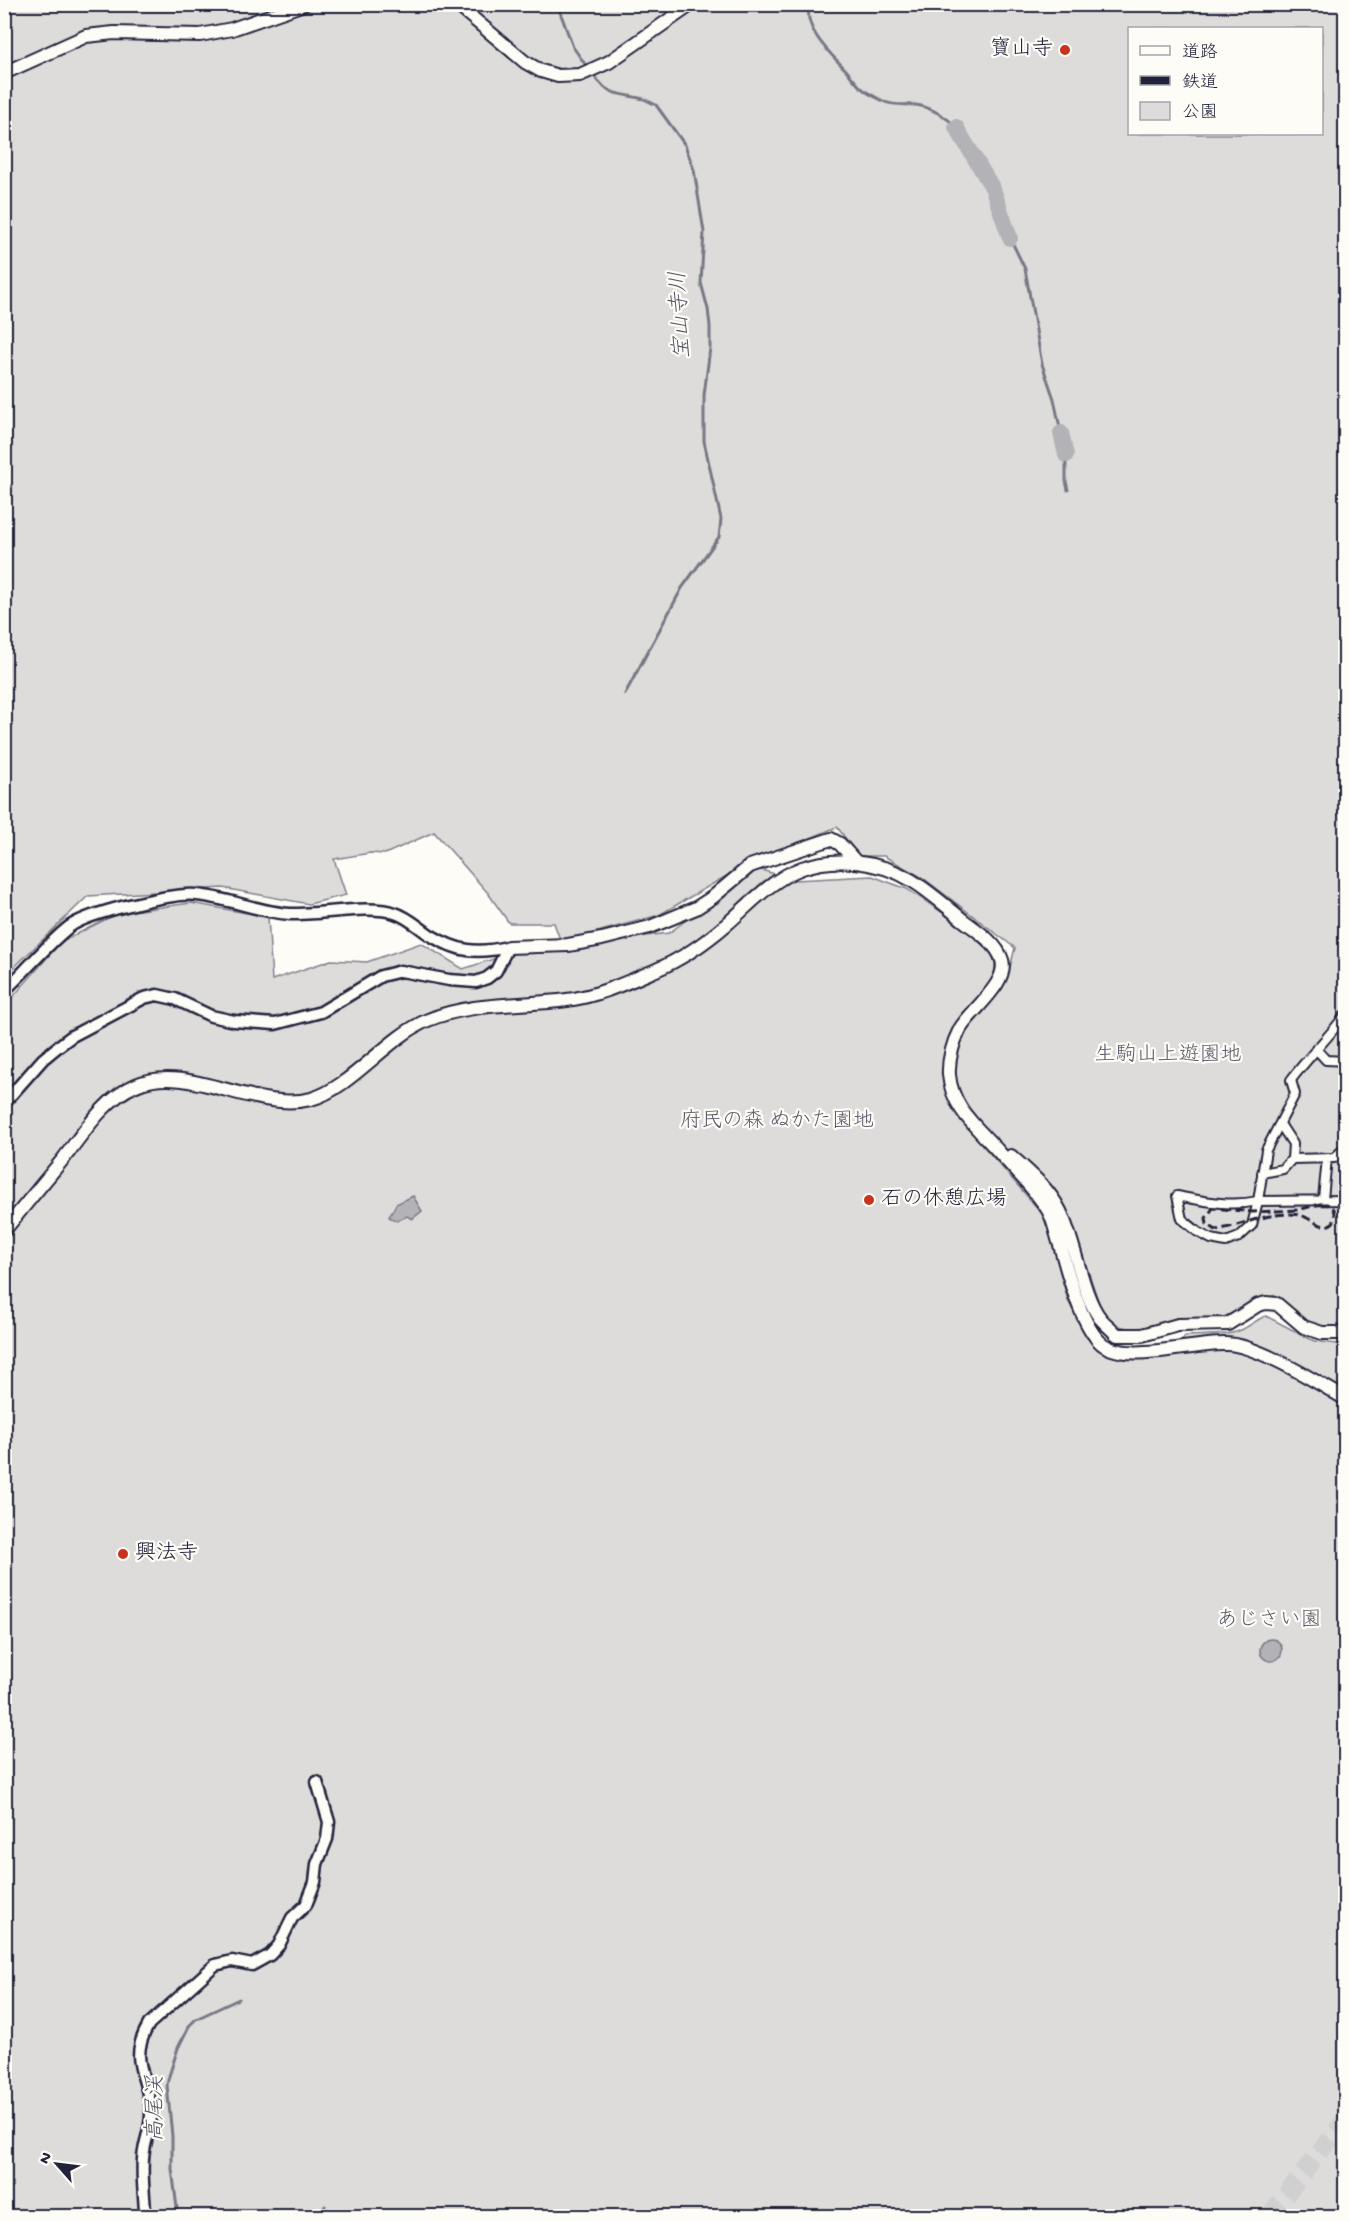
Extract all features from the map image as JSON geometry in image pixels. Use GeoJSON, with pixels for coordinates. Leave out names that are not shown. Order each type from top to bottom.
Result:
{"type":"FeatureCollection","features":[{"type":"Feature","properties":{"kind":"street"},"geometry":{"type":"LineString","coordinates":[[4,73],[86,36],[114,33],[200,35],[232,28],[304,4]]}},
{"type":"Feature","properties":{"kind":"street"},"geometry":{"type":"LineString","coordinates":[[456,4],[525,62],[541,71],[558,76],[580,75],[601,66],[692,4]]}},
{"type":"Feature","properties":{"kind":"street"},"geometry":{"type":"LineString","coordinates":[[4,991],[50,944],[75,923],[155,899],[193,894],[276,913],[381,910],[395,913],[415,923],[429,934],[457,948],[484,952],[508,947],[568,945],[650,927],[696,908],[750,866],[831,839],[840,844],[856,862]]}},
{"type":"Feature","properties":{"kind":"street"},"geometry":{"type":"LineString","coordinates":[[4,1231],[91,1123],[114,1099],[130,1087],[159,1078],[179,1080],[272,1101],[292,1102],[315,1098],[336,1088],[400,1035],[425,1022],[453,1011],[572,1000],[600,993],[660,969],[689,954],[777,880],[804,867],[833,862],[856,862],[891,869],[911,880],[981,934],[1000,955],[1003,962],[1002,976],[958,1033],[951,1051],[949,1072],[953,1090],[966,1116],[998,1150],[1051,1216],[1084,1317],[1100,1342],[1117,1352],[1233,1344],[1258,1353],[1346,1399]]}},
{"type":"Feature","properties":{"kind":"street"},"geometry":{"type":"LineString","coordinates":[[4,1103],[43,1059],[66,1040],[144,998],[157,994],[175,999],[211,1016],[234,1021],[275,1024],[321,1012],[381,976],[401,971],[449,980],[476,982],[496,971],[508,947]]}},
{"type":"Feature","properties":{"kind":"street"},"geometry":{"type":"LineString","coordinates":[[1346,1014],[1291,1080],[1295,1094],[1266,1150],[1258,1201],[1252,1226],[1239,1237],[1226,1242],[1204,1236],[1182,1219],[1177,1196],[1215,1203],[1239,1204],[1258,1201],[1346,1200]]}},
{"type":"Feature","properties":{"kind":"street"},"geometry":{"type":"LineString","coordinates":[[1316,1049],[1326,1060],[1346,1061]]}},
{"type":"Feature","properties":{"kind":"street"},"geometry":{"type":"LineString","coordinates":[[1262,1173],[1283,1169],[1292,1158],[1293,1143],[1280,1124]]}},
{"type":"Feature","properties":{"kind":"street"},"geometry":{"type":"LineString","coordinates":[[1292,1158],[1334,1158],[1346,1147]]}},
{"type":"Feature","properties":{"kind":"street"},"geometry":{"type":"LineString","coordinates":[[998,1150],[1008,1153],[1021,1164],[1060,1210],[1087,1290],[1099,1317],[1117,1335],[1142,1335],[1178,1325],[1228,1324],[1258,1305],[1266,1303],[1277,1304],[1305,1327],[1322,1333],[1346,1333]]}},
{"type":"Feature","properties":{"kind":"street"},"geometry":{"type":"LineString","coordinates":[[1323,1199],[1327,1158]]}},
{"type":"Feature","properties":{"kind":"street"},"geometry":{"type":"LineString","coordinates":[[145,2217],[144,2151],[151,2115],[149,2094],[138,2065],[141,2036],[149,2024],[215,1965],[232,1961],[252,1965],[270,1955],[279,1945],[292,1918],[306,1905],[315,1882],[317,1864],[327,1839],[329,1822],[317,1782]]}},
{"type":"Feature","properties":{"kind":"green space","name":"生駒山上遊園地"},"geometry":{"type":"Polygon","coordinates":[[[5,5],[1345,5],[1345,1327],[1309,1325],[1275,1295],[1214,1321],[1177,1319],[1136,1330],[1115,1325],[1101,1309],[1071,1221],[973,1119],[958,1093],[954,1076],[955,1059],[967,1025],[1007,979],[1015,948],[923,878],[884,856],[859,856],[837,827],[747,864],[659,915],[561,942],[554,923],[509,923],[488,893],[434,832],[385,854],[370,853],[334,859],[346,895],[309,904],[223,888],[88,896],[5,976],[5,5]]]}},
{"type":"Feature","properties":{"kind":"green space"},"geometry":{"type":"Polygon","coordinates":[[[758,869],[795,880],[872,876],[907,889],[959,924],[989,951],[994,962],[994,972],[990,982],[958,1022],[953,1032],[954,1107],[960,1119],[1046,1218],[1068,1301],[1092,1344],[1106,1354],[1115,1357],[1173,1355],[1185,1336],[1237,1332],[1266,1316],[1314,1341],[1345,1345],[1345,2216],[5,2216],[4,1007],[61,942],[118,913],[191,903],[268,917],[272,980],[331,960],[367,962],[421,943],[463,969],[512,953],[669,933],[733,884],[758,869]]]}},
{"type":"Feature","properties":{"kind":"shaded area"},"geometry":{"type":"Polygon","coordinates":[[[413,1196],[422,1211],[412,1219],[407,1216],[397,1221],[389,1217],[396,1204],[413,1196]]]}},
{"type":"Feature","properties":{"kind":"shaded area"},"geometry":{"type":"Polygon","coordinates":[[[1271,1639],[1279,1642],[1282,1650],[1279,1658],[1271,1661],[1263,1658],[1260,1650],[1263,1642],[1271,1639]]]}},
{"type":"Feature","properties":{"kind":"waterway","name":"宝山寺川"},"geometry":{"type":"LineString","coordinates":[[557,4],[573,47],[587,67]]}},
{"type":"Feature","properties":{"kind":"waterway","name":"宝山寺川"},"geometry":{"type":"LineString","coordinates":[[810,4],[808,13],[810,22],[819,40],[861,88],[889,103],[916,105],[932,110],[956,127]]}},
{"type":"Feature","properties":{"kind":"waterway","name":"宝山寺川"},"geometry":{"type":"LineString","coordinates":[[591,73],[605,88],[615,93],[644,99],[656,105],[685,145],[694,170],[704,232],[701,283],[710,326],[710,348],[704,395],[704,441],[721,519],[719,537],[682,588],[625,694]]}},
{"type":"Feature","properties":{"kind":"waterway","name":"宝山寺川"},"geometry":{"type":"LineString","coordinates":[[956,127],[993,189],[1010,238]]}},
{"type":"Feature","properties":{"kind":"waterway","name":"宝山寺川"},"geometry":{"type":"LineString","coordinates":[[1010,238],[1025,269],[1042,364],[1054,399],[1061,433]]}},
{"type":"Feature","properties":{"kind":"waterway","name":"宝山寺川"},"geometry":{"type":"LineString","coordinates":[[1061,433],[1066,455]]}},
{"type":"Feature","properties":{"kind":"waterway","name":"宝山寺川"},"geometry":{"type":"LineString","coordinates":[[1066,455],[1068,490]]}},
{"type":"Feature","properties":{"kind":"waterway","name":"高尾渓"},"geometry":{"type":"LineString","coordinates":[[178,2216],[172,2169],[172,2136],[167,2085],[169,2076],[178,2048],[189,2026],[196,2019],[239,1999]]}},
{"type":"Feature","properties":{"kind":"waterway"},"geometry":{"type":"LineString","coordinates":[[321,2216],[325,2206]]}},
{"type":"Feature","properties":{"kind":"tunnel"},"geometry":{"type":"LineString","coordinates":[[1269,2216],[1346,2119]]}},
{"type":"Feature","properties":{"kind":"railway"},"geometry":{"type":"LineString","coordinates":[[1320,1204],[1327,1204],[1334,1209],[1335,1218],[1331,1224],[1325,1226],[1303,1216],[1289,1214],[1268,1216],[1216,1230],[1207,1224],[1206,1218],[1213,1208],[1253,1212],[1298,1210],[1320,1204]]}},
{"type":"Feature","properties":{"kind":"place","name":"寶山寺"},"geometry":{"type":"Point","coordinates":[1065,50]}},
{"type":"Feature","properties":{"kind":"place","name":"石の休憩広場"},"geometry":{"type":"Point","coordinates":[869,1200]}},
{"type":"Feature","properties":{"kind":"place","name":"興法寺"},"geometry":{"type":"Point","coordinates":[123,1554]}},
{"type":"Feature","properties":{"kind":"park label","name":"府民の森 ぬかた園地"},"geometry":{"type":"Point","coordinates":[777,1122]}},
{"type":"Feature","properties":{"kind":"park label","name":"あじさい園"},"geometry":{"type":"Point","coordinates":[1269,1621]}}]}
